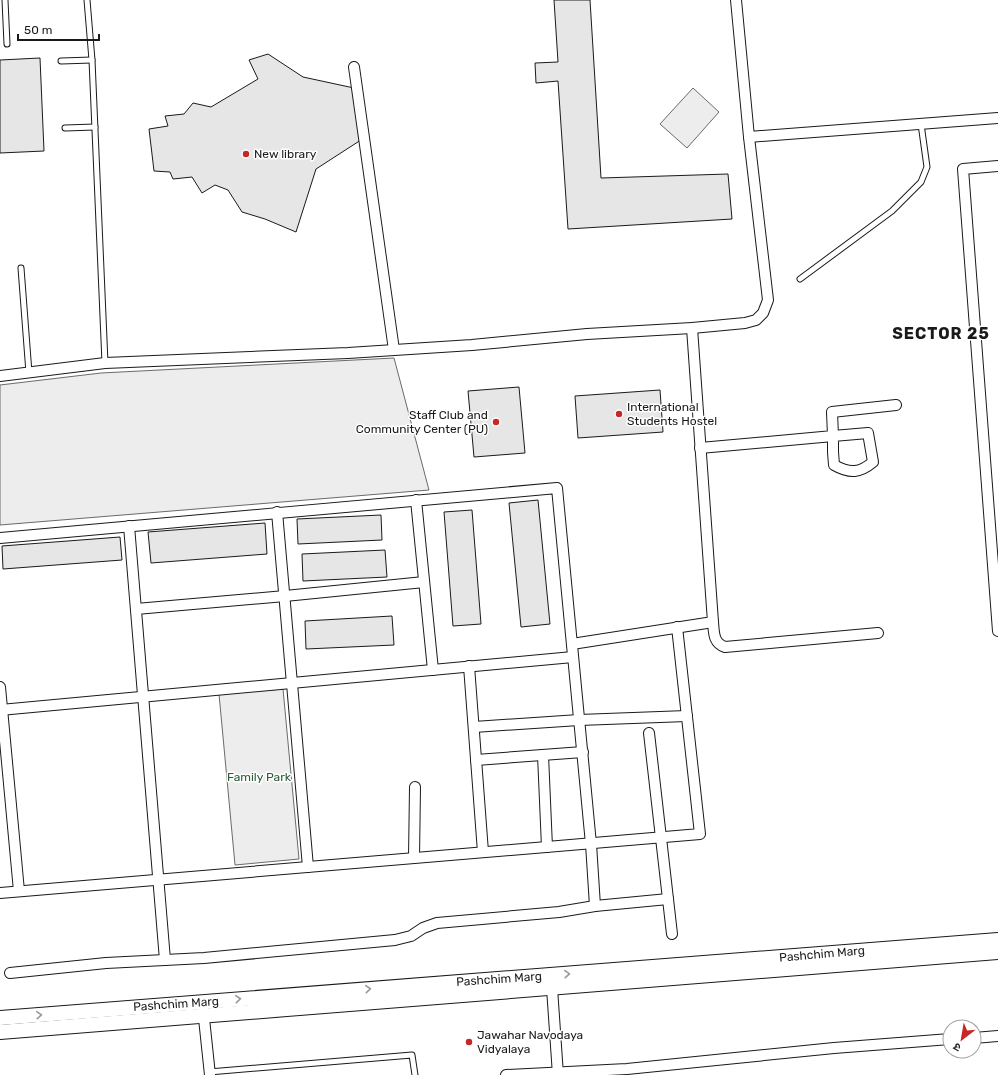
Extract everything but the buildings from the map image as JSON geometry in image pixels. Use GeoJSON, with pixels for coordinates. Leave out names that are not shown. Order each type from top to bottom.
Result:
{"type":"FeatureCollection","features":[{"type":"Feature","properties":{"kind":"main road","name":"Pashchim Marg"},"geometry":{"type":"LineString","coordinates":[[0,1018],[203,1009],[998,940]]}},
{"type":"Feature","properties":{"kind":"main road"},"geometry":{"type":"LineString","coordinates":[[0,1032],[203,1009],[552,988],[998,952]]}},
{"type":"Feature","properties":{"kind":"street"},"geometry":{"type":"LineString","coordinates":[[0,376],[105,363],[472,345],[587,334],[692,328],[745,323],[756,320],[763,313],[768,300],[736,0]]}},
{"type":"Feature","properties":{"kind":"street"},"geometry":{"type":"LineString","coordinates":[[354,67],[394,350]]}},
{"type":"Feature","properties":{"kind":"street"},"geometry":{"type":"LineString","coordinates":[[750,137],[998,118]]}},
{"type":"Feature","properties":{"kind":"street"},"geometry":{"type":"LineString","coordinates":[[998,166],[963,169],[993,499],[998,631]]}},
{"type":"Feature","properties":{"kind":"street"},"geometry":{"type":"LineString","coordinates":[[692,328],[713,622],[716,641],[725,647],[878,633]]}},
{"type":"Feature","properties":{"kind":"street"},"geometry":{"type":"LineString","coordinates":[[700,448],[834,436],[868,433],[873,462],[865,468],[852,472],[834,465],[834,436],[832,412],[896,405]]}},
{"type":"Feature","properties":{"kind":"street"},"geometry":{"type":"LineString","coordinates":[[0,538],[557,488],[583,752],[591,844],[594,906]]}},
{"type":"Feature","properties":{"kind":"street"},"geometry":{"type":"LineString","coordinates":[[416,500],[433,670]]}},
{"type":"Feature","properties":{"kind":"street"},"geometry":{"type":"LineString","coordinates":[[277,512],[308,867]]}},
{"type":"Feature","properties":{"kind":"street"},"geometry":{"type":"LineString","coordinates":[[129,526],[165,960]]}},
{"type":"Feature","properties":{"kind":"street"},"geometry":{"type":"LineString","coordinates":[[136,609],[424,582]]}},
{"type":"Feature","properties":{"kind":"street"},"geometry":{"type":"LineString","coordinates":[[572,644],[713,622]]}},
{"type":"Feature","properties":{"kind":"street"},"geometry":{"type":"LineString","coordinates":[[0,892],[700,834],[677,627]]}},
{"type":"Feature","properties":{"kind":"street"},"geometry":{"type":"LineString","coordinates":[[1,710],[573,657]]}},
{"type":"Feature","properties":{"kind":"street"},"geometry":{"type":"LineString","coordinates":[[469,666],[483,852]]}},
{"type":"Feature","properties":{"kind":"street"},"geometry":{"type":"LineString","coordinates":[[0,687],[19,891]]}},
{"type":"Feature","properties":{"kind":"street"},"geometry":{"type":"LineString","coordinates":[[474,727],[579,720],[687,716]]}},
{"type":"Feature","properties":{"kind":"street"},"geometry":{"type":"LineString","coordinates":[[649,733],[672,934]]}},
{"type":"Feature","properties":{"kind":"street"},"geometry":{"type":"LineString","coordinates":[[476,760],[583,752]]}},
{"type":"Feature","properties":{"kind":"street"},"geometry":{"type":"LineString","coordinates":[[543,755],[547,847]]}},
{"type":"Feature","properties":{"kind":"street"},"geometry":{"type":"LineString","coordinates":[[414,858],[415,787]]}},
{"type":"Feature","properties":{"kind":"street"},"geometry":{"type":"LineString","coordinates":[[10,974],[106,963],[204,958],[396,940],[411,936],[423,928],[437,923],[559,912],[594,906],[668,899]]}},
{"type":"Feature","properties":{"kind":"street"},"geometry":{"type":"LineString","coordinates":[[552,988],[558,1073]]}},
{"type":"Feature","properties":{"kind":"street"},"geometry":{"type":"LineString","coordinates":[[203,1009],[209,1074]]}},
{"type":"Feature","properties":{"kind":"street"},"geometry":{"type":"LineString","coordinates":[[982,1037],[998,1036]]}},
{"type":"Feature","properties":{"kind":"street"},"geometry":{"type":"LineString","coordinates":[[506,1075],[627,1069],[827,1049],[942,1040]]}},
{"type":"Feature","properties":{"kind":"lane"},"geometry":{"type":"LineString","coordinates":[[5,0],[7,44]]}},
{"type":"Feature","properties":{"kind":"lane"},"geometry":{"type":"LineString","coordinates":[[87,0],[92,60],[105,363]]}},
{"type":"Feature","properties":{"kind":"lane"},"geometry":{"type":"LineString","coordinates":[[61,61],[92,60]]}},
{"type":"Feature","properties":{"kind":"lane"},"geometry":{"type":"LineString","coordinates":[[800,279],[892,211],[921,182],[927,168],[921,124]]}},
{"type":"Feature","properties":{"kind":"lane"},"geometry":{"type":"LineString","coordinates":[[65,128],[95,127]]}},
{"type":"Feature","properties":{"kind":"lane"},"geometry":{"type":"LineString","coordinates":[[21,268],[29,373]]}},
{"type":"Feature","properties":{"kind":"lane"},"geometry":{"type":"LineString","coordinates":[[209,1074],[412,1055],[415,1075]]}},
{"type":"Feature","properties":{"kind":"shaded area"},"geometry":{"type":"Polygon","coordinates":[[[693,88],[719,112],[687,148],[660,124],[693,88]]]}},
{"type":"Feature","properties":{"kind":"shaded area"},"geometry":{"type":"Polygon","coordinates":[[[394,358],[429,490],[0,525],[0,385],[101,373],[394,358]]]}},
{"type":"Feature","properties":{"kind":"shaded area","name":"Family Park"},"geometry":{"type":"Polygon","coordinates":[[[283,689],[299,859],[235,865],[219,694],[283,689]]]}},
{"type":"Feature","properties":{"kind":"place","name":"New library"},"geometry":{"type":"Point","coordinates":[246,154]}},
{"type":"Feature","properties":{"kind":"place","name":"International Students Hostel"},"geometry":{"type":"Point","coordinates":[619,414]}},
{"type":"Feature","properties":{"kind":"place","name":"Staff Club and Community Center (PU)"},"geometry":{"type":"Point","coordinates":[496,422]}},
{"type":"Feature","properties":{"kind":"place","name":"Jawahar Navodaya Vidyalaya"},"geometry":{"type":"Point","coordinates":[469,1042]}},
{"type":"Feature","properties":{"kind":"district","name":"SECTOR 25"},"geometry":{"type":"Point","coordinates":[941,333]}}]}
